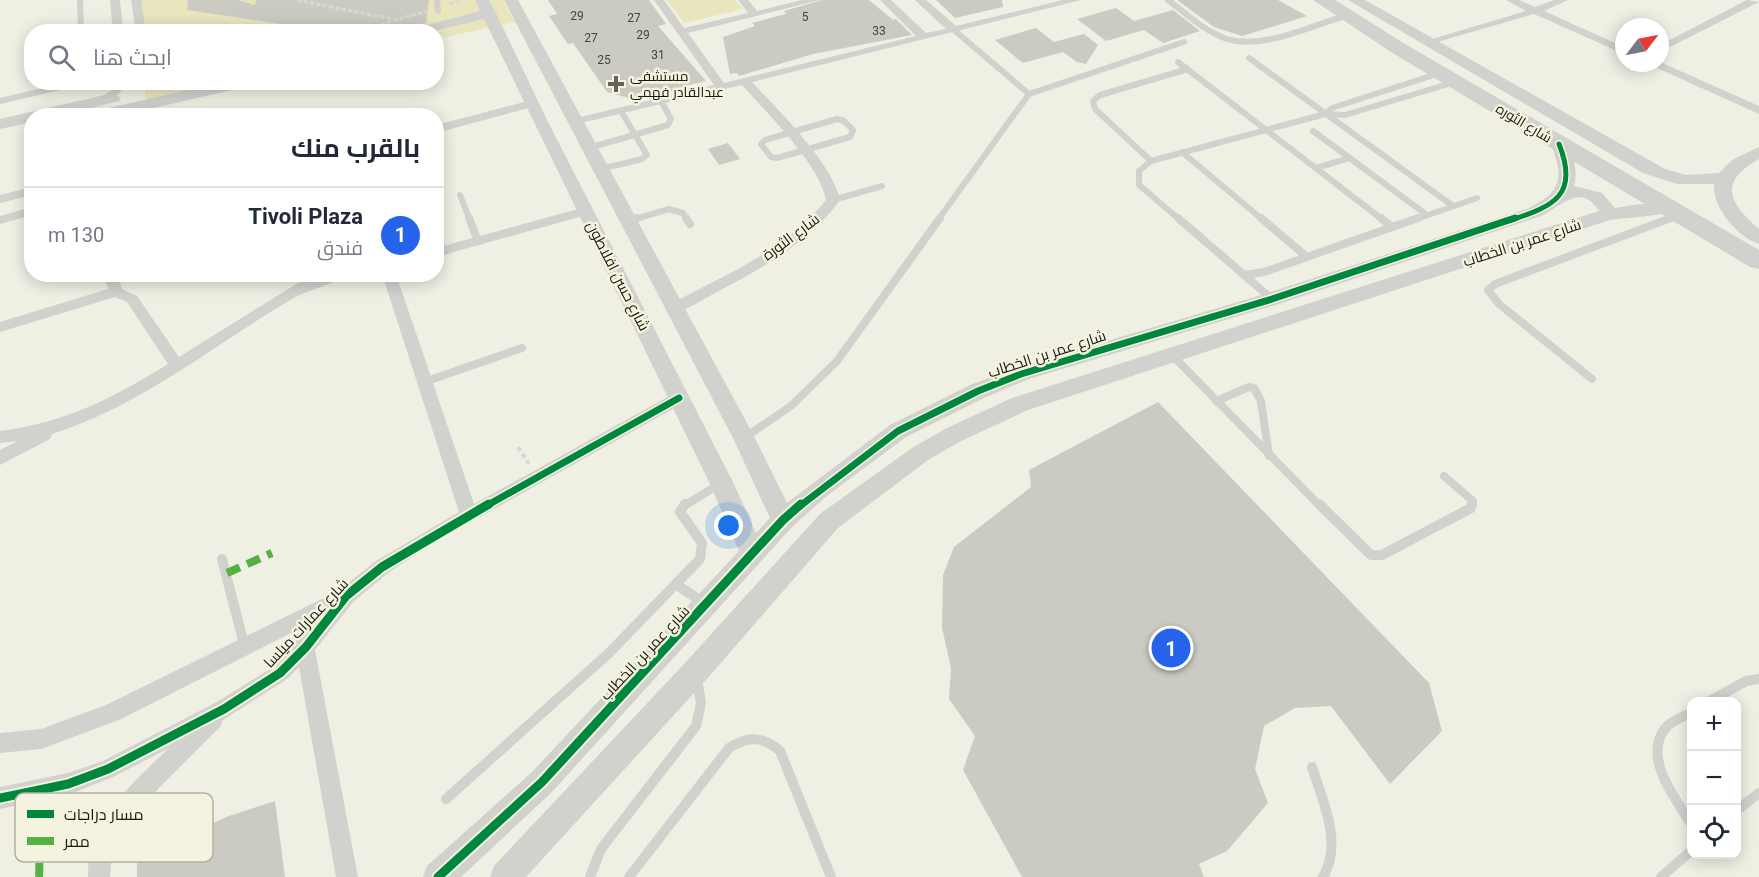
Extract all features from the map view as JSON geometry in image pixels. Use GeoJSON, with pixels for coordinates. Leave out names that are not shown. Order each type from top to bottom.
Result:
{"type":"FeatureCollection","features":[{"type":"Feature","properties":{"kind":"highway","name":"شارع الثوره"},"geometry":{"type":"LineString","coordinates":[[1322,0],[1350,8],[1447,77],[1759,261]]}},
{"type":"Feature","properties":{"kind":"street"},"geometry":{"type":"LineString","coordinates":[[115,0],[117,24]]}},
{"type":"Feature","properties":{"kind":"street"},"geometry":{"type":"LineString","coordinates":[[136,0],[140,24]]}},
{"type":"Feature","properties":{"kind":"street"},"geometry":{"type":"LineString","coordinates":[[511,0],[744,438],[783,520]]}},
{"type":"Feature","properties":{"kind":"street"},"geometry":{"type":"LineString","coordinates":[[659,0],[721,87]]}},
{"type":"Feature","properties":{"kind":"street"},"geometry":{"type":"LineString","coordinates":[[742,0],[754,15]]}},
{"type":"Feature","properties":{"kind":"street"},"geometry":{"type":"LineString","coordinates":[[681,32],[815,0]]}},
{"type":"Feature","properties":{"kind":"street"},"geometry":{"type":"LineString","coordinates":[[885,0],[924,37]]}},
{"type":"Feature","properties":{"kind":"street"},"geometry":{"type":"LineString","coordinates":[[920,0],[954,30]]}},
{"type":"Feature","properties":{"kind":"street"},"geometry":{"type":"LineString","coordinates":[[549,140],[621,111],[954,30],[1054,2],[1076,0]]}},
{"type":"Feature","properties":{"kind":"street"},"geometry":{"type":"LineString","coordinates":[[1511,0],[1615,47]]}},
{"type":"Feature","properties":{"kind":"street"},"geometry":{"type":"LineString","coordinates":[[1427,42],[1535,12],[1563,0]]}},
{"type":"Feature","properties":{"kind":"street"},"geometry":{"type":"LineString","coordinates":[[1669,45],[1755,0]]}},
{"type":"Feature","properties":{"kind":"street","name":"شارع الثوره"},"geometry":{"type":"LineString","coordinates":[[1350,8],[1427,42],[1649,169],[1672,179],[1689,183],[1725,177]]}},
{"type":"Feature","properties":{"kind":"street"},"geometry":{"type":"LineString","coordinates":[[444,36],[489,14]]}},
{"type":"Feature","properties":{"kind":"street","name":"شارع حسن افلاطون"},"geometry":{"type":"LineString","coordinates":[[489,14],[540,122],[721,482],[753,553]]}},
{"type":"Feature","properties":{"kind":"street"},"geometry":{"type":"LineString","coordinates":[[444,28],[469,25]]}},
{"type":"Feature","properties":{"kind":"street"},"geometry":{"type":"LineString","coordinates":[[1669,70],[1759,110]]}},
{"type":"Feature","properties":{"kind":"street","name":"شارع الثورة"},"geometry":{"type":"LineString","coordinates":[[675,308],[725,282],[775,251],[822,214],[833,200],[832,187],[790,132],[745,81]]}},
{"type":"Feature","properties":{"kind":"street"},"geometry":{"type":"LineString","coordinates":[[103,100],[117,90]]}},
{"type":"Feature","properties":{"kind":"street"},"geometry":{"type":"LineString","coordinates":[[70,108],[139,90]]}},
{"type":"Feature","properties":{"kind":"street"},"geometry":{"type":"LineString","coordinates":[[154,108],[217,90]]}},
{"type":"Feature","properties":{"kind":"street"},"geometry":{"type":"LineString","coordinates":[[444,127],[532,104]]}},
{"type":"Feature","properties":{"kind":"street"},"geometry":{"type":"LineString","coordinates":[[0,124],[24,119]]}},
{"type":"Feature","properties":{"kind":"street"},"geometry":{"type":"LineString","coordinates":[[540,122],[579,129]]}},
{"type":"Feature","properties":{"kind":"street"},"geometry":{"type":"LineString","coordinates":[[0,137],[24,132]]}},
{"type":"Feature","properties":{"kind":"street"},"geometry":{"type":"LineString","coordinates":[[1559,144],[1568,174],[1564,192],[1592,195],[1606,205],[1608,211],[1606,215]]}},
{"type":"Feature","properties":{"kind":"street"},"geometry":{"type":"LineString","coordinates":[[1759,152],[1725,177],[1723,190],[1728,205],[1741,222],[1759,238]]}},
{"type":"Feature","properties":{"kind":"street","name":"شارع عمر بن الخطاب"},"geometry":{"type":"LineString","coordinates":[[438,877],[542,782],[708,605],[783,520],[820,488],[898,431],[978,391],[1021,374],[1272,299],[1535,212],[1547,206],[1564,192]]}},
{"type":"Feature","properties":{"kind":"street"},"geometry":{"type":"LineString","coordinates":[[0,198],[24,193]]}},
{"type":"Feature","properties":{"kind":"street","name":"شارع عمر بن الخطاب"},"geometry":{"type":"LineString","coordinates":[[505,877],[695,672],[829,521],[920,454],[1020,404],[1174,357],[1606,215],[1642,209],[1675,212]]}},
{"type":"Feature","properties":{"kind":"street"},"geometry":{"type":"LineString","coordinates":[[0,220],[24,213]]}},
{"type":"Feature","properties":{"kind":"street"},"geometry":{"type":"LineString","coordinates":[[444,251],[588,216],[626,216]]}},
{"type":"Feature","properties":{"kind":"street"},"geometry":{"type":"LineString","coordinates":[[113,282],[116,292]]}},
{"type":"Feature","properties":{"kind":"street"},"geometry":{"type":"LineString","coordinates":[[0,458],[32,444],[50,431],[92,414],[287,295],[315,282]]}},
{"type":"Feature","properties":{"kind":"street"},"geometry":{"type":"LineString","coordinates":[[392,282],[469,514]]}},
{"type":"Feature","properties":{"kind":"street"},"geometry":{"type":"LineString","coordinates":[[0,327],[116,292],[132,299],[176,364]]}},
{"type":"Feature","properties":{"kind":"street","name":"شارع عمارات ميلسا"},"geometry":{"type":"LineString","coordinates":[[24,793],[68,784],[108,769],[224,709],[280,673],[306,647],[346,596],[382,567],[469,514],[679,398]]}},
{"type":"Feature","properties":{"kind":"street"},"geometry":{"type":"LineString","coordinates":[[0,437],[50,431]]}},
{"type":"Feature","properties":{"kind":"street"},"geometry":{"type":"LineString","coordinates":[[0,742],[41,739],[87,723],[246,648],[346,596]]}},
{"type":"Feature","properties":{"kind":"street"},"geometry":{"type":"LineString","coordinates":[[300,620],[347,877]]}},
{"type":"Feature","properties":{"kind":"street"},"geometry":{"type":"LineString","coordinates":[[141,793],[224,709]]}},
{"type":"Feature","properties":{"kind":"street","name":"شارع عمارات ميلسا"},"geometry":{"type":"LineString","coordinates":[[0,798],[15,795]]}},
{"type":"Feature","properties":{"kind":"street"},"geometry":{"type":"LineString","coordinates":[[99,877],[100,862]]}},
{"type":"Feature","properties":{"kind":"lane"},"geometry":{"type":"LineString","coordinates":[[80,0],[81,24]]}},
{"type":"Feature","properties":{"kind":"lane"},"geometry":{"type":"LineString","coordinates":[[437,0],[438,11]]}},
{"type":"Feature","properties":{"kind":"lane"},"geometry":{"type":"LineString","coordinates":[[1167,0],[1219,35],[1242,42],[1257,40],[1350,8]]}},
{"type":"Feature","properties":{"kind":"lane"},"geometry":{"type":"LineString","coordinates":[[954,30],[1029,94]]}},
{"type":"Feature","properties":{"kind":"lane"},"geometry":{"type":"LineString","coordinates":[[744,438],[791,406],[837,361],[1029,94],[1184,42]]}},
{"type":"Feature","properties":{"kind":"lane"},"geometry":{"type":"LineString","coordinates":[[1249,58],[1453,206]]}},
{"type":"Feature","properties":{"kind":"lane"},"geometry":{"type":"LineString","coordinates":[[1178,62],[1392,227]]}},
{"type":"Feature","properties":{"kind":"lane"},"geometry":{"type":"LineString","coordinates":[[1151,161],[1095,109],[1093,101],[1100,95],[1188,69]]}},
{"type":"Feature","properties":{"kind":"lane"},"geometry":{"type":"LineString","coordinates":[[1325,114],[1345,115],[1447,77]]}},
{"type":"Feature","properties":{"kind":"lane"},"geometry":{"type":"LineString","coordinates":[[1272,299],[1139,185],[1139,171],[1151,161],[1325,114],[1336,107],[1447,77]]}},
{"type":"Feature","properties":{"kind":"lane"},"geometry":{"type":"LineString","coordinates":[[0,101],[47,90]]}},
{"type":"Feature","properties":{"kind":"lane"},"geometry":{"type":"LineString","coordinates":[[579,129],[636,135],[670,123],[671,119],[661,101]]}},
{"type":"Feature","properties":{"kind":"lane"},"geometry":{"type":"LineString","coordinates":[[601,169],[645,157],[647,153],[621,111]]}},
{"type":"Feature","properties":{"kind":"lane"},"geometry":{"type":"LineString","coordinates":[[837,119],[844,121],[853,130],[850,137],[774,158],[761,144],[765,140],[790,132],[837,119]]}},
{"type":"Feature","properties":{"kind":"lane"},"geometry":{"type":"LineString","coordinates":[[1313,131],[1427,215]]}},
{"type":"Feature","properties":{"kind":"lane"},"geometry":{"type":"LineString","coordinates":[[1182,152],[1307,257]]}},
{"type":"Feature","properties":{"kind":"lane"},"geometry":{"type":"LineString","coordinates":[[1316,168],[1350,158]]}},
{"type":"Feature","properties":{"kind":"lane"},"geometry":{"type":"LineString","coordinates":[[833,200],[882,186]]}},
{"type":"Feature","properties":{"kind":"lane"},"geometry":{"type":"LineString","coordinates":[[460,195],[478,241]]}},
{"type":"Feature","properties":{"kind":"lane"},"geometry":{"type":"LineString","coordinates":[[1244,275],[1264,272],[1477,198]]}},
{"type":"Feature","properties":{"kind":"lane"},"geometry":{"type":"LineString","coordinates":[[626,216],[669,209],[683,213],[690,224]]}},
{"type":"Feature","properties":{"kind":"lane"},"geometry":{"type":"LineString","coordinates":[[1593,379],[1499,304],[1488,290],[1495,284],[1675,212]]}},
{"type":"Feature","properties":{"kind":"lane"},"geometry":{"type":"LineString","coordinates":[[424,382],[522,348]]}},
{"type":"Feature","properties":{"kind":"lane"},"geometry":{"type":"LineString","coordinates":[[1174,357],[1269,456],[1371,555],[1382,555],[1471,508],[1473,501],[1444,476]]}},
{"type":"Feature","properties":{"kind":"lane"},"geometry":{"type":"LineString","coordinates":[[1216,401],[1249,387],[1254,388],[1261,401],[1269,456]]}},
{"type":"Feature","properties":{"kind":"lane"},"geometry":{"type":"LineString","coordinates":[[447,799],[547,711],[700,560],[704,548],[681,516],[681,508],[721,482]]}},
{"type":"Feature","properties":{"kind":"lane"},"geometry":{"type":"LineString","coordinates":[[222,559],[246,648]]}},
{"type":"Feature","properties":{"kind":"lane"},"geometry":{"type":"LineString","coordinates":[[677,585],[708,605]]}},
{"type":"Feature","properties":{"kind":"lane"},"geometry":{"type":"LineString","coordinates":[[590,877],[601,849],[696,726],[701,703],[695,672]]}},
{"type":"Feature","properties":{"kind":"lane"},"geometry":{"type":"LineString","coordinates":[[1717,697],[1739,684],[1759,679]]}},
{"type":"Feature","properties":{"kind":"lane"},"geometry":{"type":"LineString","coordinates":[[1687,715],[1664,729],[1657,742],[1657,758],[1687,816]]}},
{"type":"Feature","properties":{"kind":"lane"},"geometry":{"type":"LineString","coordinates":[[629,877],[729,748],[739,741],[762,738],[780,751],[831,877]]}},
{"type":"Feature","properties":{"kind":"lane"},"geometry":{"type":"LineString","coordinates":[[1312,767],[1333,840],[1330,866],[1323,877]]}},
{"type":"Feature","properties":{"kind":"lane"},"geometry":{"type":"LineString","coordinates":[[1741,808],[1759,793]]}},
{"type":"Feature","properties":{"kind":"lane"},"geometry":{"type":"LineString","coordinates":[[1661,877],[1687,854]]}},
{"type":"Feature","properties":{"kind":"path"},"geometry":{"type":"LineString","coordinates":[[297,0],[392,19]]}},
{"type":"Feature","properties":{"kind":"path"},"geometry":{"type":"LineString","coordinates":[[384,24],[392,19],[431,10]]}},
{"type":"Feature","properties":{"kind":"shaded area"},"geometry":{"type":"Polygon","coordinates":[[[134,0],[503,0],[515,22],[444,37],[444,24],[137,24],[134,0]]]}},
{"type":"Feature","properties":{"kind":"shaded area"},"geometry":{"type":"Polygon","coordinates":[[[667,0],[735,0],[743,9],[684,23],[667,0]]]}},
{"type":"Feature","properties":{"kind":"shaded area"},"geometry":{"type":"Polygon","coordinates":[[[145,90],[202,90],[146,102],[145,90]]]}},
{"type":"Feature","properties":{"kind":"building"},"geometry":{"type":"Polygon","coordinates":[[[188,0],[238,0],[255,5],[256,0],[429,0],[426,23],[421,24],[280,24],[187,10],[188,0]]]}},
{"type":"Feature","properties":{"kind":"building"},"geometry":{"type":"Polygon","coordinates":[[[548,0],[649,0],[666,24],[658,26],[706,81],[677,88],[666,94],[651,90],[639,93],[632,99],[607,92],[573,43],[568,44],[549,16],[557,14],[548,0]]]}},
{"type":"Feature","properties":{"kind":"building"},"geometry":{"type":"Polygon","coordinates":[[[822,0],[869,0],[893,20],[896,19],[912,35],[813,54],[739,76],[737,73],[730,74],[723,37],[755,26],[752,23],[786,14],[784,11],[822,0]]]}},
{"type":"Feature","properties":{"kind":"building"},"geometry":{"type":"Polygon","coordinates":[[[936,0],[1002,0],[1003,7],[955,18],[936,0]]]}},
{"type":"Feature","properties":{"kind":"building"},"geometry":{"type":"Polygon","coordinates":[[[1177,0],[1278,0],[1307,16],[1242,36],[1214,27],[1177,0]]]}},
{"type":"Feature","properties":{"kind":"building"},"geometry":{"type":"Polygon","coordinates":[[[1116,8],[1134,21],[1173,10],[1200,31],[1163,43],[1144,30],[1106,41],[1077,19],[1116,8]]]}},
{"type":"Feature","properties":{"kind":"building"},"geometry":{"type":"Polygon","coordinates":[[[1036,28],[1054,42],[1084,34],[1098,45],[1086,64],[1077,62],[1063,52],[1023,63],[995,40],[1036,28]]]}},
{"type":"Feature","properties":{"kind":"building"},"geometry":{"type":"Polygon","coordinates":[[[728,143],[740,159],[719,165],[708,149],[728,143]]]}},
{"type":"Feature","properties":{"kind":"building"},"geometry":{"type":"Polygon","coordinates":[[[1158,402],[1429,683],[1442,731],[1390,784],[1331,706],[1295,708],[1264,726],[1255,769],[1268,803],[1227,851],[1199,864],[1204,877],[1022,877],[963,770],[975,736],[949,699],[951,668],[942,628],[943,575],[954,547],[1031,487],[1029,470],[1158,402]]]}},
{"type":"Feature","properties":{"kind":"building"},"geometry":{"type":"Polygon","coordinates":[[[275,801],[285,877],[137,877],[137,862],[213,862],[213,823],[275,801]]]}},
{"type":"Feature","properties":{"kind":"marked path"},"geometry":{"type":"LineString","coordinates":[[227,573],[272,553]]}},
{"type":"Feature","properties":{"kind":"marked path"},"geometry":{"type":"LineString","coordinates":[[39,877],[40,862]]}},
{"type":"Feature","properties":{"kind":"cycle path"},"geometry":{"type":"LineString","coordinates":[[438,877],[542,782],[783,520],[820,488],[898,431],[978,391],[1021,374],[1272,299],[1535,212],[1556,200],[1566,185],[1567,167],[1559,144]]}},
{"type":"Feature","properties":{"kind":"cycle path"},"geometry":{"type":"LineString","coordinates":[[24,793],[68,784],[108,769],[224,709],[280,673],[306,647],[346,596],[382,567],[426,539],[679,398]]}},
{"type":"Feature","properties":{"kind":"cycle path"},"geometry":{"type":"LineString","coordinates":[[0,798],[15,795]]}},
{"type":"Feature","properties":{"kind":"place","name":"مستشفى عبدالقادر فهمي"},"geometry":{"type":"Point","coordinates":[616,84]}},
{"type":"Feature","properties":{"kind":"place","name":"Tivoli Plaza"},"geometry":{"type":"Point","coordinates":[1171,648]}}]}
